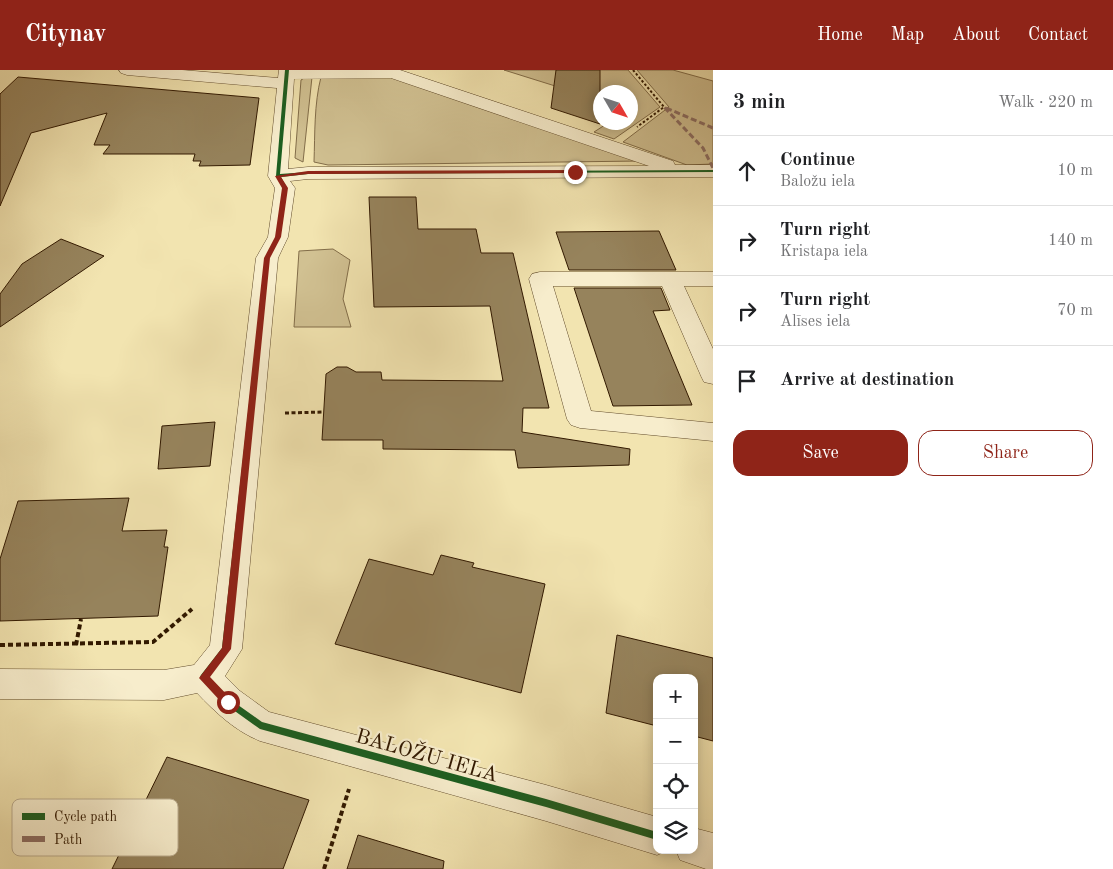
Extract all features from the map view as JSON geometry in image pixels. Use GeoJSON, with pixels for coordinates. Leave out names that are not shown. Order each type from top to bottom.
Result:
{"type":"FeatureCollection","features":[{"type":"Feature","properties":{"kind":"street"},"geometry":{"type":"LineString","coordinates":[[127,70],[286,76],[393,73],[684,171]]}},
{"type":"Feature","properties":{"kind":"street"},"geometry":{"type":"LineString","coordinates":[[0,684],[164,685],[204,678],[226,649],[267,258],[278,237],[285,188],[278,176],[286,76]]}},
{"type":"Feature","properties":{"kind":"street"},"geometry":{"type":"LineString","coordinates":[[278,176],[318,173],[713,171]]}},
{"type":"Feature","properties":{"kind":"street"},"geometry":{"type":"LineString","coordinates":[[713,279],[540,279],[580,420],[713,432]]}},
{"type":"Feature","properties":{"kind":"street"},"geometry":{"type":"LineString","coordinates":[[670,279],[713,376]]}},
{"type":"Feature","properties":{"kind":"street","name":"BALOŽU IELA"},"geometry":{"type":"LineString","coordinates":[[204,678],[228,702],[260,725],[546,803],[653,835]]}},
{"type":"Feature","properties":{"kind":"street"},"geometry":{"type":"LineString","coordinates":[[698,848],[713,852]]}},
{"type":"Feature","properties":{"kind":"path"},"geometry":{"type":"LineString","coordinates":[[612,146],[664,107],[633,70]]}},
{"type":"Feature","properties":{"kind":"path"},"geometry":{"type":"LineString","coordinates":[[294,413],[324,412]]}},
{"type":"Feature","properties":{"kind":"path"},"geometry":{"type":"LineString","coordinates":[[0,645],[153,642],[196,606]]}},
{"type":"Feature","properties":{"kind":"path"},"geometry":{"type":"LineString","coordinates":[[324,869],[349,789]]}},
{"type":"Feature","properties":{"kind":"shaded area"},"geometry":{"type":"Polygon","coordinates":[[[504,70],[628,70],[660,107],[638,122],[638,85],[593,85],[593,98],[504,70]]]}},
{"type":"Feature","properties":{"kind":"shaded area"},"geometry":{"type":"Polygon","coordinates":[[[637,70],[673,70],[713,81],[713,164],[687,165],[623,142],[669,107],[637,70]]]}},
{"type":"Feature","properties":{"kind":"shaded area"},"geometry":{"type":"Polygon","coordinates":[[[390,75],[641,161],[328,165],[314,162],[316,108],[321,77],[390,75]]]}},
{"type":"Feature","properties":{"kind":"shaded area"},"geometry":{"type":"Polygon","coordinates":[[[306,77],[312,77],[303,162],[295,158],[301,80],[306,77]]]}},
{"type":"Feature","properties":{"kind":"shaded area"},"geometry":{"type":"Polygon","coordinates":[[[597,130],[627,130],[614,139],[594,132],[597,130]]]}},
{"type":"Feature","properties":{"kind":"shaded area"},"geometry":{"type":"Polygon","coordinates":[[[333,249],[350,260],[343,299],[351,327],[294,327],[299,251],[333,249]]]}},
{"type":"Feature","properties":{"kind":"building"},"geometry":{"type":"Polygon","coordinates":[[[556,70],[600,70],[600,85],[593,85],[593,122],[551,108],[556,70]]]}},
{"type":"Feature","properties":{"kind":"building"},"geometry":{"type":"Polygon","coordinates":[[[18,77],[259,98],[250,165],[199,166],[201,161],[193,161],[195,154],[103,154],[110,145],[94,145],[107,113],[31,133],[0,206],[0,94],[18,77]]]}},
{"type":"Feature","properties":{"kind":"building"},"geometry":{"type":"Polygon","coordinates":[[[369,197],[416,197],[418,229],[476,229],[481,253],[513,253],[549,408],[523,408],[522,432],[630,449],[629,465],[518,468],[515,450],[383,449],[383,440],[322,440],[326,374],[337,367],[347,367],[356,372],[381,372],[382,380],[503,381],[490,306],[374,307],[369,197]]]}},
{"type":"Feature","properties":{"kind":"building"},"geometry":{"type":"Polygon","coordinates":[[[659,231],[676,270],[569,270],[556,232],[659,231]]]}},
{"type":"Feature","properties":{"kind":"building"},"geometry":{"type":"Polygon","coordinates":[[[61,239],[104,256],[0,327],[0,294],[22,264],[61,239]]]}},
{"type":"Feature","properties":{"kind":"building"},"geometry":{"type":"Polygon","coordinates":[[[574,288],[661,288],[670,310],[653,311],[692,405],[613,406],[574,288]]]}},
{"type":"Feature","properties":{"kind":"building"},"geometry":{"type":"Polygon","coordinates":[[[215,422],[210,466],[158,469],[162,426],[215,422]]]}},
{"type":"Feature","properties":{"kind":"building"},"geometry":{"type":"Polygon","coordinates":[[[129,498],[122,531],[167,530],[164,547],[168,547],[158,616],[0,621],[0,559],[18,501],[129,498]]]}},
{"type":"Feature","properties":{"kind":"building"},"geometry":{"type":"Polygon","coordinates":[[[441,555],[474,563],[472,567],[545,584],[521,693],[335,644],[369,559],[433,575],[441,555]]]}},
{"type":"Feature","properties":{"kind":"building"},"geometry":{"type":"Polygon","coordinates":[[[617,635],[713,658],[713,741],[698,737],[698,674],[653,674],[653,725],[606,713],[617,635]]]}},
{"type":"Feature","properties":{"kind":"building"},"geometry":{"type":"Polygon","coordinates":[[[167,757],[309,800],[283,869],[112,869],[118,856],[178,856],[178,799],[146,799],[167,757]]]}},
{"type":"Feature","properties":{"kind":"building"},"geometry":{"type":"Polygon","coordinates":[[[358,835],[444,861],[443,869],[347,869],[358,835]]]}},
{"type":"Feature","properties":{"kind":"marked path"},"geometry":{"type":"LineString","coordinates":[[713,128],[664,107],[703,148],[713,168]]}},
{"type":"Feature","properties":{"kind":"cycle path"},"geometry":{"type":"LineString","coordinates":[[287,70],[278,176],[285,188],[278,237],[267,258],[226,649],[204,677],[228,702],[260,725],[546,803],[653,835]]}},
{"type":"Feature","properties":{"kind":"cycle path"},"geometry":{"type":"LineString","coordinates":[[278,176],[308,173],[713,171]]}},
{"type":"Feature","properties":{"kind":"route"},"geometry":{"type":"LineString","coordinates":[[228,702],[204,678],[226,649],[267,258],[278,237],[285,188],[278,176],[308,173],[575,172]]}}]}
